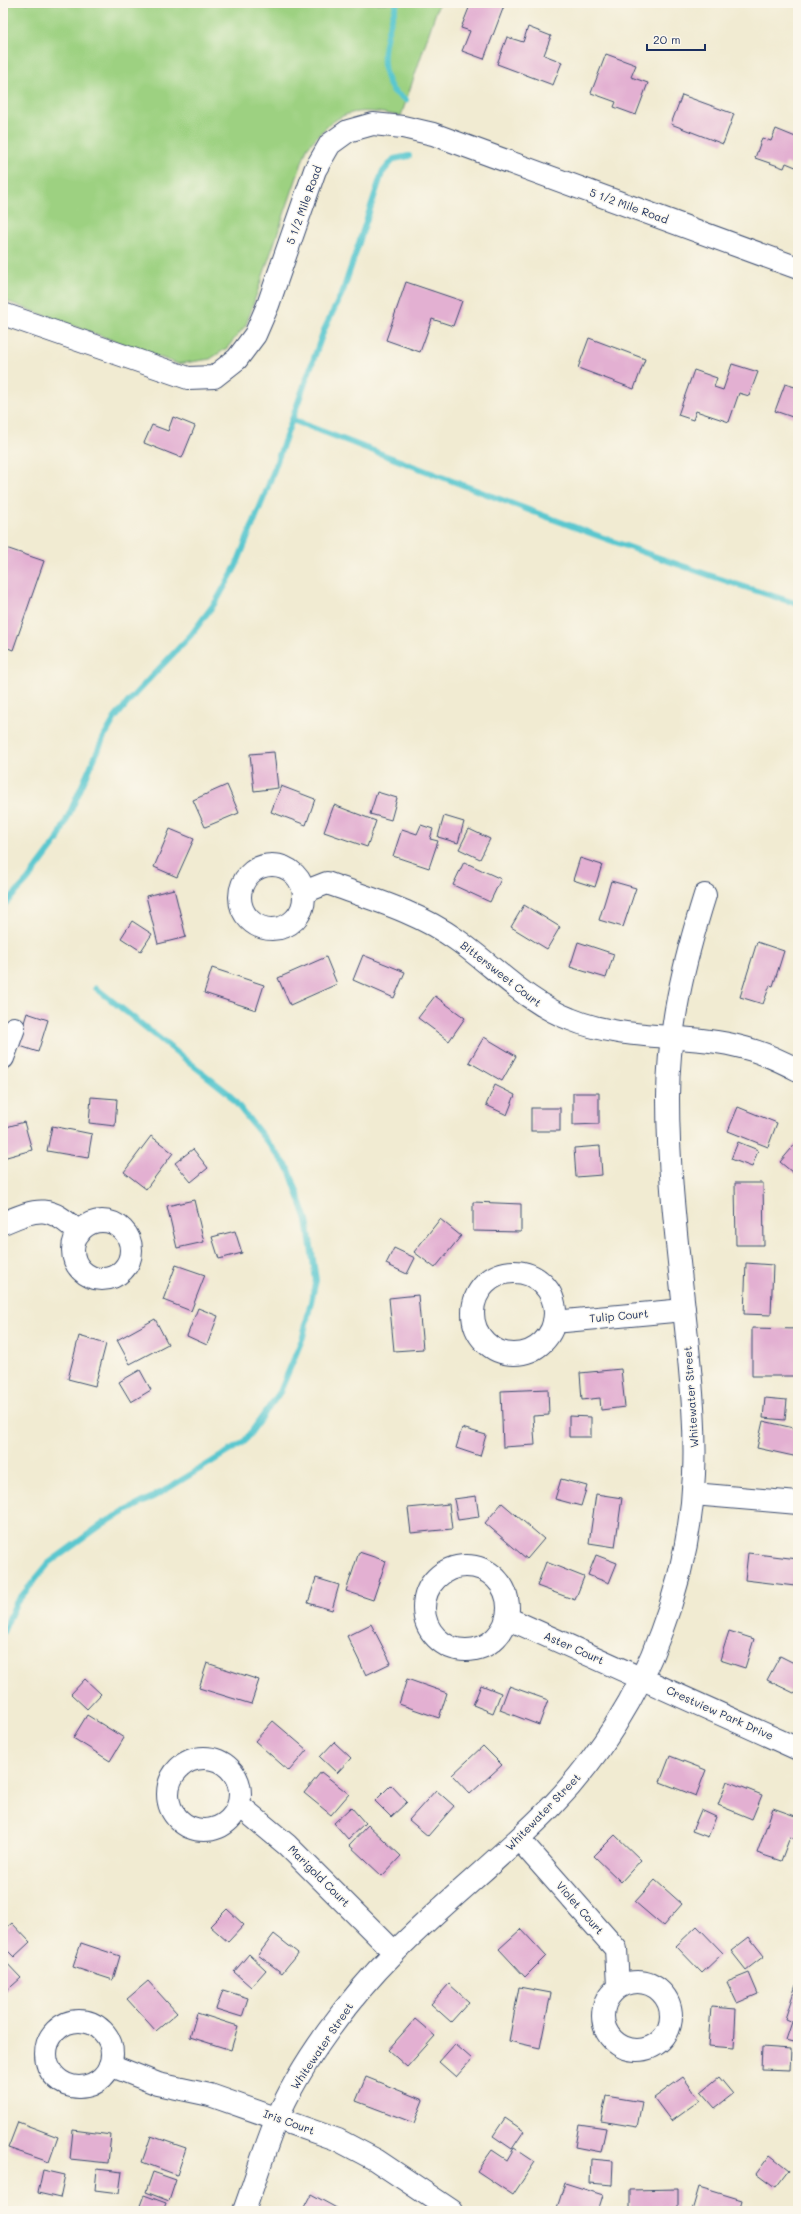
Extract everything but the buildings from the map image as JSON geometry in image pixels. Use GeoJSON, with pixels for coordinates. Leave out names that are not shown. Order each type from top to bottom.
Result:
{"type":"FeatureCollection","features":[{"type":"Feature","properties":{"kind":"street","name":"5 1/2 Mile Road"},"geometry":{"type":"LineString","coordinates":[[3,314],[188,378],[214,377],[237,358],[255,335],[268,305],[315,170],[330,144],[348,131],[373,124],[403,127],[433,134],[798,268]]}},
{"type":"Feature","properties":{"kind":"street","name":"Bittersweet Court"},"geometry":{"type":"LineString","coordinates":[[304,892],[327,883],[398,908],[431,923],[457,940],[531,998],[544,1007],[571,1020],[601,1028],[744,1047],[771,1056],[798,1070]]}},
{"type":"Feature","properties":{"kind":"street","name":"Whitewater Street"},"geometry":{"type":"LineString","coordinates":[[244,2211],[277,2118],[300,2075],[328,2033],[356,1995],[394,1952],[519,1839],[554,1805],[584,1769],[616,1725],[641,1678],[661,1633],[678,1581],[688,1534],[693,1494],[695,1426],[670,1154],[668,1096],[672,1037],[682,977],[705,895]]}},
{"type":"Feature","properties":{"kind":"street"},"geometry":{"type":"LineString","coordinates":[[3,1058],[14,1028]]}},
{"type":"Feature","properties":{"kind":"street"},"geometry":{"type":"LineString","coordinates":[[3,1223],[27,1213],[48,1211],[65,1220],[79,1233]]}},
{"type":"Feature","properties":{"kind":"street","name":"Tulip Court"},"geometry":{"type":"LineString","coordinates":[[554,1322],[684,1310]]}},
{"type":"Feature","properties":{"kind":"street"},"geometry":{"type":"LineString","coordinates":[[693,1494],[798,1503]]}},
{"type":"Feature","properties":{"kind":"street","name":"Aster Court"},"geometry":{"type":"LineString","coordinates":[[507,1618],[641,1678]]}},
{"type":"Feature","properties":{"kind":"street","name":"Crestview Park Drive"},"geometry":{"type":"LineString","coordinates":[[641,1678],[798,1749]]}},
{"type":"Feature","properties":{"kind":"street","name":"Marigold Court"},"geometry":{"type":"LineString","coordinates":[[239,1804],[287,1845],[394,1952]]}},
{"type":"Feature","properties":{"kind":"street","name":"Violet Court"},"geometry":{"type":"LineString","coordinates":[[519,1839],[616,1949],[618,1986]]}},
{"type":"Feature","properties":{"kind":"street","name":"Iris Court"},"geometry":{"type":"LineString","coordinates":[[110,2065],[158,2084],[210,2095],[338,2140],[370,2157],[452,2211]]}},
{"type":"Feature","properties":{"kind":"green space"},"geometry":{"type":"Polygon","coordinates":[[[3,3],[439,3],[401,116],[370,112],[348,114],[338,118],[329,125],[307,148],[246,325],[227,348],[210,359],[178,364],[3,300],[3,3]]]}},
{"type":"Feature","properties":{"kind":"waterway"},"geometry":{"type":"LineString","coordinates":[[397,3],[387,35],[384,68],[392,89],[406,100]]}},
{"type":"Feature","properties":{"kind":"waterway"},"geometry":{"type":"LineString","coordinates":[[3,906],[27,881],[57,841],[104,737],[115,718],[135,694],[191,635],[217,600],[236,566],[266,492],[324,330],[343,291],[382,173],[394,159],[409,156]]}},
{"type":"Feature","properties":{"kind":"waterway"},"geometry":{"type":"LineString","coordinates":[[292,420],[670,562],[798,604]]}},
{"type":"Feature","properties":{"kind":"waterway"},"geometry":{"type":"LineString","coordinates":[[3,1632],[16,1603],[49,1563],[104,1523],[162,1492],[244,1442],[280,1392],[303,1337],[316,1280],[307,1220],[289,1169],[228,1093],[96,988]]}}]}
